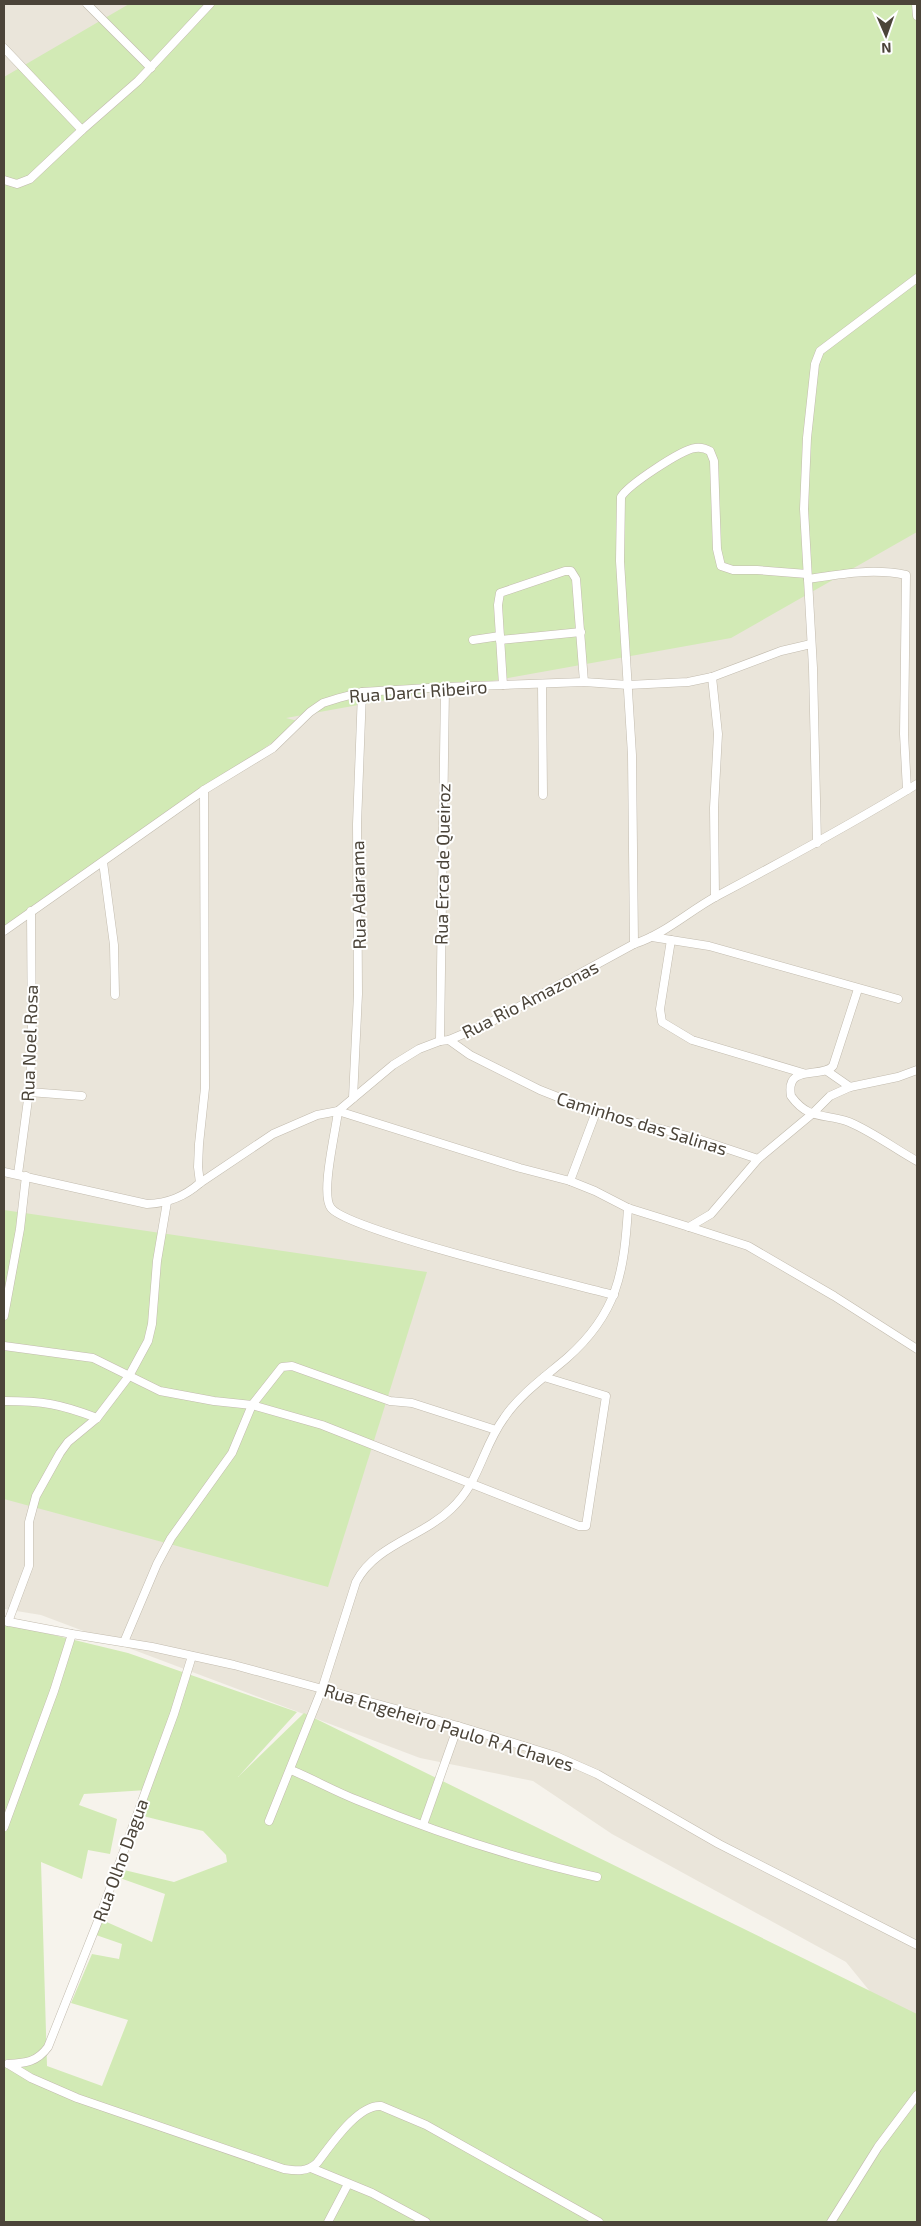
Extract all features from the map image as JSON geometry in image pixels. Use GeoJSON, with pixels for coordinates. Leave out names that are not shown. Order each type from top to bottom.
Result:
{"type":"FeatureCollection","features":[{"type":"Feature","properties":{"kind":"street"},"geometry":{"type":"LineString","coordinates":[[87,4],[151,68]]}},
{"type":"Feature","properties":{"kind":"street"},"geometry":{"type":"LineString","coordinates":[[4,180],[16,184],[30,179],[151,68],[209,4]]}},
{"type":"Feature","properties":{"kind":"street"},"geometry":{"type":"LineString","coordinates":[[916,4],[917,16]]}},
{"type":"Feature","properties":{"kind":"street"},"geometry":{"type":"LineString","coordinates":[[4,48],[82,130]]}},
{"type":"Feature","properties":{"kind":"street"},"geometry":{"type":"LineString","coordinates":[[817,843],[811,644],[804,509],[807,438],[817,356],[826,346],[917,278]]}},
{"type":"Feature","properties":{"kind":"street"},"geometry":{"type":"LineString","coordinates":[[634,944],[632,756],[620,560],[621,497],[625,490],[689,449],[704,447],[710,451],[714,461],[717,549],[721,566],[733,570],[757,570],[807,577],[840,573],[882,572],[906,575],[904,734],[907,790]]}},
{"type":"Feature","properties":{"kind":"street"},"geometry":{"type":"LineString","coordinates":[[503,685],[498,605],[500,593],[565,571],[571,571],[576,579],[584,682]]}},
{"type":"Feature","properties":{"kind":"street"},"geometry":{"type":"LineString","coordinates":[[472,640],[581,632]]}},
{"type":"Feature","properties":{"kind":"street","name":"Rua Darci Ribeiro"},"geometry":{"type":"LineString","coordinates":[[4,931],[204,790],[273,748],[310,712],[323,703],[362,692],[445,687],[584,682],[628,685],[681,683],[712,677],[781,651],[811,644]]}},
{"type":"Feature","properties":{"kind":"street"},"geometry":{"type":"LineString","coordinates":[[712,677],[718,734],[714,808],[716,897]]}},
{"type":"Feature","properties":{"kind":"street"},"geometry":{"type":"LineString","coordinates":[[542,684],[543,795]]}},
{"type":"Feature","properties":{"kind":"street","name":"Rua Erca de Queiroz"},"geometry":{"type":"LineString","coordinates":[[440,1041],[445,687]]}},
{"type":"Feature","properties":{"kind":"street","name":"Rua Adarama"},"geometry":{"type":"LineString","coordinates":[[353,1098],[358,994],[357,824],[362,692]]}},
{"type":"Feature","properties":{"kind":"street","name":"Rua Rio Amazonas"},"geometry":{"type":"LineString","coordinates":[[4,1172],[147,1204],[168,1202],[190,1192],[200,1183],[273,1134],[310,1118],[338,1111],[406,1056],[440,1041],[450,1040],[488,1024],[634,944],[652,937],[716,897],[817,843],[917,784]]}},
{"type":"Feature","properties":{"kind":"street"},"geometry":{"type":"LineString","coordinates":[[200,1183],[198,1167],[199,1144],[205,1088],[204,790]]}},
{"type":"Feature","properties":{"kind":"street"},"geometry":{"type":"LineString","coordinates":[[102,862],[114,945],[115,994]]}},
{"type":"Feature","properties":{"kind":"street","name":"Rua Noel Rosa"},"geometry":{"type":"LineString","coordinates":[[4,1316],[20,1229],[22,1175],[32,1050],[31,911]]}},
{"type":"Feature","properties":{"kind":"street"},"geometry":{"type":"LineString","coordinates":[[652,937],[709,946],[898,999]]}},
{"type":"Feature","properties":{"kind":"street"},"geometry":{"type":"LineString","coordinates":[[671,940],[660,1009],[662,1022],[692,1040],[803,1073],[827,1071],[833,1066],[858,989]]}},
{"type":"Feature","properties":{"kind":"street","name":"Caminhos das Salinas"},"geometry":{"type":"LineString","coordinates":[[450,1040],[470,1056],[509,1076],[596,1112],[695,1138],[758,1158]]}},
{"type":"Feature","properties":{"kind":"street"},"geometry":{"type":"LineString","coordinates":[[689,1227],[702,1221],[720,1206],[758,1158],[812,1114],[830,1096],[850,1087],[898,1077],[917,1070]]}},
{"type":"Feature","properties":{"kind":"street"},"geometry":{"type":"LineString","coordinates":[[827,1071],[850,1087]]}},
{"type":"Feature","properties":{"kind":"street"},"geometry":{"type":"LineString","coordinates":[[803,1073],[792,1084],[792,1096],[801,1107],[812,1114],[849,1122],[917,1161]]}},
{"type":"Feature","properties":{"kind":"street"},"geometry":{"type":"LineString","coordinates":[[29,1092],[82,1096]]}},
{"type":"Feature","properties":{"kind":"street"},"geometry":{"type":"LineString","coordinates":[[614,1295],[382,1232],[344,1217],[331,1208],[327,1196],[328,1175],[338,1111],[520,1168],[570,1181],[603,1194],[628,1208],[748,1246],[834,1296],[917,1349]]}},
{"type":"Feature","properties":{"kind":"street"},"geometry":{"type":"LineString","coordinates":[[570,1181],[596,1112]]}},
{"type":"Feature","properties":{"kind":"street"},"geometry":{"type":"LineString","coordinates":[[6,1621],[29,1566],[29,1522],[36,1496],[60,1453],[68,1442],[97,1418],[129,1376],[148,1341],[152,1324],[157,1261],[168,1202]]}},
{"type":"Feature","properties":{"kind":"street"},"geometry":{"type":"LineString","coordinates":[[269,1821],[322,1689],[356,1582],[362,1570],[377,1557],[435,1522],[452,1509],[473,1484],[496,1430],[515,1404],[592,1333],[606,1313],[621,1278],[628,1208]]}},
{"type":"Feature","properties":{"kind":"street"},"geometry":{"type":"LineString","coordinates":[[4,1346],[93,1358],[160,1391],[214,1401],[252,1405],[322,1425],[580,1526],[586,1526],[606,1396],[544,1377]]}},
{"type":"Feature","properties":{"kind":"street"},"geometry":{"type":"LineString","coordinates":[[124,1642],[157,1564],[184,1518],[232,1453],[252,1405],[282,1367],[292,1366],[390,1401],[412,1403],[496,1430]]}},
{"type":"Feature","properties":{"kind":"street"},"geometry":{"type":"LineString","coordinates":[[4,1401],[46,1402],[64,1406],[97,1418]]}},
{"type":"Feature","properties":{"kind":"street","name":"Rua Engeheiro Paulo R A Chaves"},"geometry":{"type":"LineString","coordinates":[[6,1621],[124,1642],[234,1665],[458,1726],[556,1756],[577,1764],[718,1844],[917,1945]]}},
{"type":"Feature","properties":{"kind":"street"},"geometry":{"type":"LineString","coordinates":[[4,1828],[54,1692],[72,1634]]}},
{"type":"Feature","properties":{"kind":"street","name":"Rua Olho Dagua"},"geometry":{"type":"LineString","coordinates":[[6,2064],[31,2062],[37,2059],[48,2047],[97,1924],[174,1714],[192,1656]]}},
{"type":"Feature","properties":{"kind":"street"},"geometry":{"type":"LineString","coordinates":[[423,1825],[458,1726]]}},
{"type":"Feature","properties":{"kind":"street"},"geometry":{"type":"LineString","coordinates":[[290,1770],[355,1799],[423,1825],[531,1862],[597,1877]]}},
{"type":"Feature","properties":{"kind":"street"},"geometry":{"type":"LineString","coordinates":[[6,2064],[31,2078],[78,2098],[284,2169],[297,2171],[310,2168],[366,2108],[375,2105],[382,2106],[426,2125],[599,2222]]}},
{"type":"Feature","properties":{"kind":"street"},"geometry":{"type":"LineString","coordinates":[[831,2222],[878,2148],[917,2095]]}},
{"type":"Feature","properties":{"kind":"street"},"geometry":{"type":"LineString","coordinates":[[310,2168],[372,2193],[426,2222]]}},
{"type":"Feature","properties":{"kind":"street"},"geometry":{"type":"LineString","coordinates":[[328,2222],[348,2184]]}},
{"type":"Feature","properties":{"kind":"shaded area"},"geometry":{"type":"Polygon","coordinates":[[[4,4],[917,4],[917,2035],[912,2043],[846,1962],[612,1834],[533,1781],[420,1758],[41,1615],[4,1609],[4,4]]]}},
{"type":"Feature","properties":{"kind":"green space"},"geometry":{"type":"Polygon","coordinates":[[[129,4],[917,4],[917,532],[731,638],[286,718],[302,722],[4,928],[4,77],[129,4]]]}},
{"type":"Feature","properties":{"kind":"green space"},"geometry":{"type":"Polygon","coordinates":[[[4,1210],[427,1272],[328,1587],[4,1499],[4,1210]]]}},
{"type":"Feature","properties":{"kind":"green space"},"geometry":{"type":"Polygon","coordinates":[[[4,1623],[128,1653],[297,1712],[238,1777],[304,1713],[917,2014],[917,2222],[4,2222],[4,1623]],[[147,1790],[84,1794],[79,1805],[117,1819],[110,1854],[88,1850],[82,1879],[41,1862],[47,2066],[102,2086],[128,2020],[71,2003],[92,1954],[119,1959],[122,1944],[96,1935],[102,1920],[152,1942],[165,1894],[117,1877],[120,1869],[174,1882],[227,1862],[226,1855],[203,1831],[139,1815],[147,1790]]]}}]}
